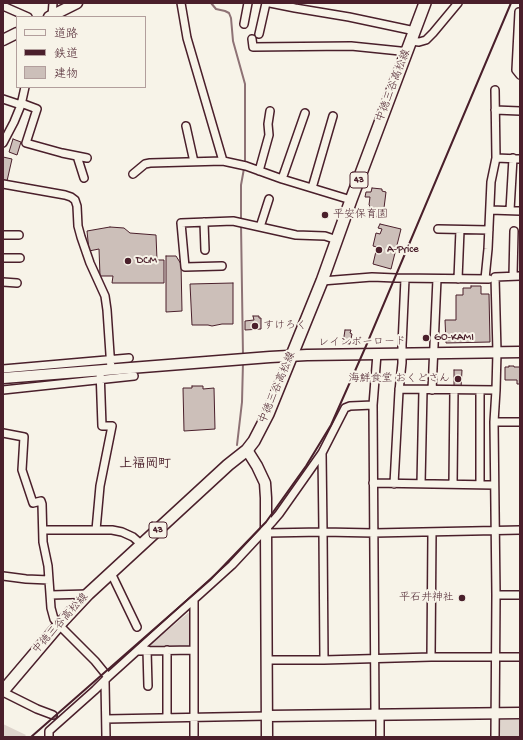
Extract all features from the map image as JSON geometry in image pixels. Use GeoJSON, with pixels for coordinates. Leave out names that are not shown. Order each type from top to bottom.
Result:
{"type":"FeatureCollection","features":[{"type":"Feature","properties":{"kind":"main road","name":"中徳三谷高松線"},"geometry":{"type":"LineString","coordinates":[[3,691],[59,625],[88,594],[228,465],[247,450],[254,440],[268,414],[322,281],[425,3]]}},
{"type":"Feature","properties":{"kind":"street"},"geometry":{"type":"LineString","coordinates":[[51,16],[53,3]]}},
{"type":"Feature","properties":{"kind":"street"},"geometry":{"type":"LineString","coordinates":[[51,16],[77,3]]}},
{"type":"Feature","properties":{"kind":"street"},"geometry":{"type":"LineString","coordinates":[[181,3],[187,38],[223,161]]}},
{"type":"Feature","properties":{"kind":"street"},"geometry":{"type":"LineString","coordinates":[[244,24],[248,3]]}},
{"type":"Feature","properties":{"kind":"street"},"geometry":{"type":"LineString","coordinates":[[259,34],[266,3]]}},
{"type":"Feature","properties":{"kind":"street"},"geometry":{"type":"LineString","coordinates":[[270,3],[349,17],[413,36],[420,42],[426,40],[433,33],[458,3]]}},
{"type":"Feature","properties":{"kind":"street"},"geometry":{"type":"LineString","coordinates":[[3,6],[26,16]]}},
{"type":"Feature","properties":{"kind":"street"},"geometry":{"type":"LineString","coordinates":[[519,12],[516,70],[520,75]]}},
{"type":"Feature","properties":{"kind":"street"},"geometry":{"type":"LineString","coordinates":[[3,40],[16,34]]}},
{"type":"Feature","properties":{"kind":"street"},"geometry":{"type":"LineString","coordinates":[[252,39],[253,47],[351,46],[407,53]]}},
{"type":"Feature","properties":{"kind":"street"},"geometry":{"type":"LineString","coordinates":[[3,143],[6,130],[14,122],[21,104],[25,88]]}},
{"type":"Feature","properties":{"kind":"street"},"geometry":{"type":"LineString","coordinates":[[485,279],[491,182],[496,158],[495,90]]}},
{"type":"Feature","properties":{"kind":"street"},"geometry":{"type":"LineString","coordinates":[[3,99],[37,109],[26,143],[87,158]]}},
{"type":"Feature","properties":{"kind":"street"},"geometry":{"type":"LineString","coordinates":[[259,171],[269,134],[268,124],[270,110]]}},
{"type":"Feature","properties":{"kind":"street"},"geometry":{"type":"LineString","coordinates":[[495,110],[520,111]]}},
{"type":"Feature","properties":{"kind":"street"},"geometry":{"type":"LineString","coordinates":[[282,179],[305,113]]}},
{"type":"Feature","properties":{"kind":"street"},"geometry":{"type":"LineString","coordinates":[[312,188],[333,116]]}},
{"type":"Feature","properties":{"kind":"street"},"geometry":{"type":"LineString","coordinates":[[186,126],[194,162]]}},
{"type":"Feature","properties":{"kind":"street"},"geometry":{"type":"LineString","coordinates":[[77,156],[84,178]]}},
{"type":"Feature","properties":{"kind":"street"},"geometry":{"type":"LineString","coordinates":[[496,158],[516,158],[510,210]]}},
{"type":"Feature","properties":{"kind":"street"},"geometry":{"type":"LineString","coordinates":[[133,174],[145,164],[223,161],[246,166],[282,179],[351,200]]}},
{"type":"Feature","properties":{"kind":"street"},"geometry":{"type":"LineString","coordinates":[[3,184],[65,195],[75,200],[77,206],[78,226],[81,237],[90,263],[105,296],[111,364]]}},
{"type":"Feature","properties":{"kind":"street"},"geometry":{"type":"LineString","coordinates":[[260,227],[269,199]]}},
{"type":"Feature","properties":{"kind":"street"},"geometry":{"type":"LineString","coordinates":[[490,210],[520,211]]}},
{"type":"Feature","properties":{"kind":"street"},"geometry":{"type":"LineString","coordinates":[[222,266],[185,266],[181,223],[233,220],[296,235],[324,236],[337,240]]}},
{"type":"Feature","properties":{"kind":"street"},"geometry":{"type":"LineString","coordinates":[[204,222],[205,250]]}},
{"type":"Feature","properties":{"kind":"street"},"geometry":{"type":"LineString","coordinates":[[438,229],[489,230]]}},
{"type":"Feature","properties":{"kind":"street"},"geometry":{"type":"LineString","coordinates":[[458,279],[460,230]]}},
{"type":"Feature","properties":{"kind":"street"},"geometry":{"type":"LineString","coordinates":[[322,281],[372,277],[406,279],[495,279],[495,277],[516,276],[514,230]]}},
{"type":"Feature","properties":{"kind":"street"},"geometry":{"type":"LineString","coordinates":[[3,235],[19,235]]}},
{"type":"Feature","properties":{"kind":"street"},"geometry":{"type":"LineString","coordinates":[[3,258],[20,258]]}},
{"type":"Feature","properties":{"kind":"street"},"geometry":{"type":"LineString","coordinates":[[394,484],[406,279]]}},
{"type":"Feature","properties":{"kind":"street"},"geometry":{"type":"LineString","coordinates":[[432,390],[437,279]]}},
{"type":"Feature","properties":{"kind":"street"},"geometry":{"type":"LineString","coordinates":[[495,279],[497,352],[494,422],[496,531],[495,737]]}},
{"type":"Feature","properties":{"kind":"street"},"geometry":{"type":"LineString","coordinates":[[3,282],[17,283]]}},
{"type":"Feature","properties":{"kind":"street","name":"レインボーロード"},"geometry":{"type":"LineString","coordinates":[[3,378],[85,371],[100,375],[111,364],[291,356],[520,352]]}},
{"type":"Feature","properties":{"kind":"street"},"geometry":{"type":"LineString","coordinates":[[377,354],[373,405],[373,483],[375,659],[380,737]]}},
{"type":"Feature","properties":{"kind":"street"},"geometry":{"type":"LineString","coordinates":[[3,369],[111,364],[129,358]]}},
{"type":"Feature","properties":{"kind":"street"},"geometry":{"type":"LineString","coordinates":[[3,390],[100,375],[134,376]]}},
{"type":"Feature","properties":{"kind":"street"},"geometry":{"type":"LineString","coordinates":[[96,530],[100,486],[112,426],[102,426],[100,375]]}},
{"type":"Feature","properties":{"kind":"street"},"geometry":{"type":"LineString","coordinates":[[399,389],[496,390]]}},
{"type":"Feature","properties":{"kind":"street"},"geometry":{"type":"LineString","coordinates":[[421,484],[423,390]]}},
{"type":"Feature","properties":{"kind":"street"},"geometry":{"type":"LineString","coordinates":[[453,484],[454,390]]}},
{"type":"Feature","properties":{"kind":"street"},"geometry":{"type":"LineString","coordinates":[[480,390],[480,484]]}},
{"type":"Feature","properties":{"kind":"street"},"geometry":{"type":"LineString","coordinates":[[48,737],[49,731],[232,565],[266,531],[322,453],[345,408],[350,406],[373,405]]}},
{"type":"Feature","properties":{"kind":"street"},"geometry":{"type":"LineString","coordinates":[[494,422],[520,422]]}},
{"type":"Feature","properties":{"kind":"street"},"geometry":{"type":"LineString","coordinates":[[3,433],[24,437],[22,470],[33,503],[39,501],[42,502],[43,542],[48,566],[50,602],[54,619],[95,661],[107,679],[106,737]]}},
{"type":"Feature","properties":{"kind":"street"},"geometry":{"type":"LineString","coordinates":[[247,450],[265,483],[267,737]]}},
{"type":"Feature","properties":{"kind":"street"},"geometry":{"type":"LineString","coordinates":[[322,453],[324,660]]}},
{"type":"Feature","properties":{"kind":"street"},"geometry":{"type":"LineString","coordinates":[[373,483],[494,484]]}},
{"type":"Feature","properties":{"kind":"street"},"geometry":{"type":"LineString","coordinates":[[43,530],[112,530],[122,532],[133,537],[142,545]]}},
{"type":"Feature","properties":{"kind":"street"},"geometry":{"type":"LineString","coordinates":[[266,531],[374,533],[520,530]]}},
{"type":"Feature","properties":{"kind":"street"},"geometry":{"type":"LineString","coordinates":[[431,657],[432,532]]}},
{"type":"Feature","properties":{"kind":"street"},"geometry":{"type":"LineString","coordinates":[[111,573],[137,626]]}},
{"type":"Feature","properties":{"kind":"street"},"geometry":{"type":"LineString","coordinates":[[3,576],[49,580]]}},
{"type":"Feature","properties":{"kind":"street"},"geometry":{"type":"LineString","coordinates":[[50,595],[88,594]]}},
{"type":"Feature","properties":{"kind":"street"},"geometry":{"type":"LineString","coordinates":[[496,595],[520,595]]}},
{"type":"Feature","properties":{"kind":"street"},"geometry":{"type":"LineString","coordinates":[[194,600],[194,737]]}},
{"type":"Feature","properties":{"kind":"street"},"geometry":{"type":"LineString","coordinates":[[147,650],[148,686]]}},
{"type":"Feature","properties":{"kind":"street"},"geometry":{"type":"LineString","coordinates":[[166,718],[167,650]]}},
{"type":"Feature","properties":{"kind":"street"},"geometry":{"type":"LineString","coordinates":[[138,651],[194,650]]}},
{"type":"Feature","properties":{"kind":"street"},"geometry":{"type":"LineString","coordinates":[[267,660],[520,657]]}},
{"type":"Feature","properties":{"kind":"street"},"geometry":{"type":"LineString","coordinates":[[3,691],[37,709],[53,715]]}},
{"type":"Feature","properties":{"kind":"street"},"geometry":{"type":"LineString","coordinates":[[106,719],[520,713]]}},
{"type":"Feature","properties":{"kind":"shaded area"},"geometry":{"type":"Polygon","coordinates":[[[188,613],[190,613],[191,647],[149,648],[149,646],[188,613]]]}},
{"type":"Feature","properties":{"kind":"shaded area"},"geometry":{"type":"Polygon","coordinates":[[[498,720],[520,720],[520,737],[498,737],[498,720]]]}},
{"type":"Feature","properties":{"kind":"shaded area"},"geometry":{"type":"Polygon","coordinates":[[[3,724],[26,735],[24,737],[3,737],[3,724]]]}},
{"type":"Feature","properties":{"kind":"building"},"geometry":{"type":"Polygon","coordinates":[[[13,139],[21,142],[17,155],[9,152],[13,139]]]}},
{"type":"Feature","properties":{"kind":"building"},"geometry":{"type":"Polygon","coordinates":[[[3,157],[12,159],[7,181],[3,181],[3,157]]]}},
{"type":"Feature","properties":{"kind":"building"},"geometry":{"type":"Polygon","coordinates":[[[372,188],[382,189],[382,191],[386,192],[383,216],[378,217],[369,215],[370,197],[365,197],[366,192],[371,192],[372,188]]]}},
{"type":"Feature","properties":{"kind":"building"},"geometry":{"type":"Polygon","coordinates":[[[380,224],[401,229],[391,269],[373,264],[377,247],[373,246],[376,233],[380,234],[382,229],[378,228],[380,224]]]}},
{"type":"Feature","properties":{"kind":"building"},"geometry":{"type":"Polygon","coordinates":[[[110,227],[124,228],[130,233],[156,235],[157,260],[164,260],[164,283],[112,283],[113,276],[100,276],[99,249],[89,251],[87,231],[110,227]]]}},
{"type":"Feature","properties":{"kind":"building"},"geometry":{"type":"Polygon","coordinates":[[[166,256],[176,256],[181,264],[182,311],[166,312],[166,256]]]}},
{"type":"Feature","properties":{"kind":"building"},"geometry":{"type":"Polygon","coordinates":[[[233,283],[233,324],[212,326],[192,325],[190,284],[233,283]]]}},
{"type":"Feature","properties":{"kind":"building"},"geometry":{"type":"Polygon","coordinates":[[[471,286],[481,286],[481,294],[489,294],[490,342],[446,343],[445,320],[456,320],[456,295],[463,295],[463,288],[471,288],[471,286]]]}},
{"type":"Feature","properties":{"kind":"building"},"geometry":{"type":"Polygon","coordinates":[[[253,316],[259,316],[259,318],[261,318],[261,329],[245,330],[245,321],[254,320],[253,316]]]}},
{"type":"Feature","properties":{"kind":"building"},"geometry":{"type":"Polygon","coordinates":[[[345,330],[351,330],[350,333],[352,334],[350,344],[343,343],[345,330]]]}},
{"type":"Feature","properties":{"kind":"building"},"geometry":{"type":"Polygon","coordinates":[[[505,367],[520,367],[520,384],[517,384],[517,380],[505,380],[505,367]]]}},
{"type":"Feature","properties":{"kind":"building","name":"海鮮食堂 おくどさん"},"geometry":{"type":"Polygon","coordinates":[[[454,370],[462,370],[461,388],[454,388],[454,370]]]}},
{"type":"Feature","properties":{"kind":"building"},"geometry":{"type":"Polygon","coordinates":[[[192,386],[203,386],[203,389],[214,388],[215,429],[184,431],[183,388],[192,388],[192,386]]]}},
{"type":"Feature","properties":{"kind":"waterway"},"geometry":{"type":"LineString","coordinates":[[211,3],[216,9],[229,13],[231,18],[233,41],[245,84],[245,163],[241,185],[241,220]]}},
{"type":"Feature","properties":{"kind":"waterway"},"geometry":{"type":"LineString","coordinates":[[241,224],[243,356]]}},
{"type":"Feature","properties":{"kind":"waterway"},"geometry":{"type":"LineString","coordinates":[[237,445],[242,402],[243,362]]}},
{"type":"Feature","properties":{"kind":"railway"},"geometry":{"type":"LineString","coordinates":[[31,737],[210,580],[266,522],[306,466],[331,425],[366,346],[511,3]]}},
{"type":"Feature","properties":{"kind":"place","name":"平安保育園"},"geometry":{"type":"Point","coordinates":[325,215]}},
{"type":"Feature","properties":{"kind":"place","name":"A-Price"},"geometry":{"type":"Point","coordinates":[379,250]}},
{"type":"Feature","properties":{"kind":"place","name":"DCM"},"geometry":{"type":"Point","coordinates":[128,261]}},
{"type":"Feature","properties":{"kind":"place","name":"すけろく"},"geometry":{"type":"Point","coordinates":[255,326]}},
{"type":"Feature","properties":{"kind":"place","name":"GO-KAMI"},"geometry":{"type":"Point","coordinates":[426,338]}},
{"type":"Feature","properties":{"kind":"place","name":"海鮮食堂 おくどさん"},"geometry":{"type":"Point","coordinates":[458,379]}},
{"type":"Feature","properties":{"kind":"place","name":"平石井神社"},"geometry":{"type":"Point","coordinates":[462,598]}},
{"type":"Feature","properties":{"kind":"district","name":"上福岡町"},"geometry":{"type":"Point","coordinates":[145,465]}}]}
